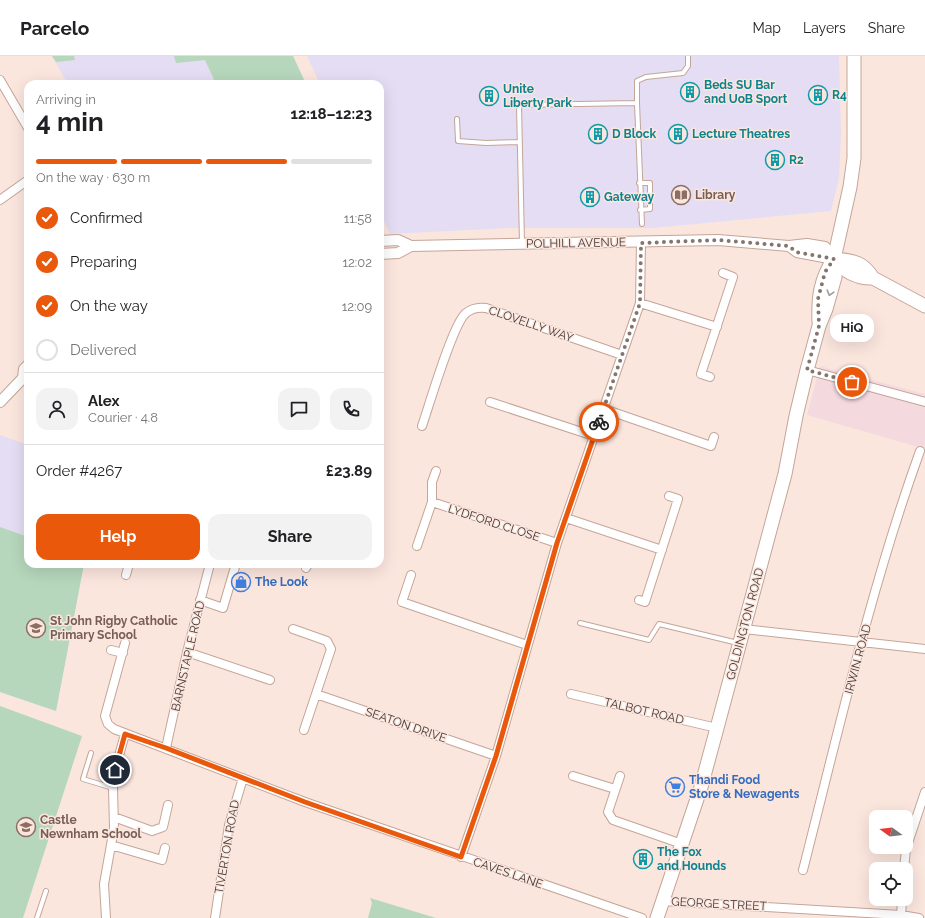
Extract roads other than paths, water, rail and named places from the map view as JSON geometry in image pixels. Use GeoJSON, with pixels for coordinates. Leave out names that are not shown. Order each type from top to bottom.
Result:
{"type":"FeatureCollection","features":[{"type":"Feature","properties":{"kind":"main road","name":"GOLDINGTON ROAD"},"geometry":{"type":"LineString","coordinates":[[657,918],[701,787],[718,728],[785,474],[796,416],[807,370],[835,277],[834,259],[850,187],[854,158],[854,56]]}},
{"type":"Feature","properties":{"kind":"main road"},"geometry":{"type":"LineString","coordinates":[[834,259],[840,268],[864,279],[873,278],[925,306]]}},
{"type":"Feature","properties":{"kind":"street"},"geometry":{"type":"LineString","coordinates":[[0,80],[24,121]]}},
{"type":"Feature","properties":{"kind":"street"},"geometry":{"type":"LineString","coordinates":[[0,200],[24,183]]}},
{"type":"Feature","properties":{"kind":"street","name":"POLHILL AVENUE"},"geometry":{"type":"LineString","coordinates":[[384,241],[398,240],[411,246],[641,243],[718,240],[789,246],[808,244],[825,247],[834,259]]}},
{"type":"Feature","properties":{"kind":"street"},"geometry":{"type":"LineString","coordinates":[[461,857],[496,756],[557,543],[640,303],[641,243]]}},
{"type":"Feature","properties":{"kind":"street","name":"POLHILL AVENUE"},"geometry":{"type":"LineString","coordinates":[[384,254],[398,253],[411,246]]}},
{"type":"Feature","properties":{"kind":"street"},"geometry":{"type":"LineString","coordinates":[[710,377],[701,374],[733,278],[723,273]]}},
{"type":"Feature","properties":{"kind":"street"},"geometry":{"type":"LineString","coordinates":[[640,303],[717,327]]}},
{"type":"Feature","properties":{"kind":"street","name":"CLOVELLY WAY"},"geometry":{"type":"LineString","coordinates":[[422,426],[456,328],[465,314],[477,307],[486,308],[622,355]]}},
{"type":"Feature","properties":{"kind":"street"},"geometry":{"type":"LineString","coordinates":[[807,370],[925,402]]}},
{"type":"Feature","properties":{"kind":"street"},"geometry":{"type":"LineString","coordinates":[[0,402],[24,378]]}},
{"type":"Feature","properties":{"kind":"street"},"geometry":{"type":"LineString","coordinates":[[490,402],[594,436]]}},
{"type":"Feature","properties":{"kind":"street"},"geometry":{"type":"LineString","coordinates":[[604,409],[711,446],[714,437]]}},
{"type":"Feature","properties":{"kind":"street","name":"IRWIN ROAD"},"geometry":{"type":"LineString","coordinates":[[803,870],[862,642],[904,497],[920,451]]}},
{"type":"Feature","properties":{"kind":"street","name":"LYDFORD CLOSE"},"geometry":{"type":"LineString","coordinates":[[417,546],[432,502],[432,482],[436,471]]}},
{"type":"Feature","properties":{"kind":"street"},"geometry":{"type":"LineString","coordinates":[[638,600],[646,602],[678,499],[669,496]]}},
{"type":"Feature","properties":{"kind":"street","name":"LYDFORD CLOSE"},"geometry":{"type":"LineString","coordinates":[[432,502],[557,543]]}},
{"type":"Feature","properties":{"kind":"street"},"geometry":{"type":"LineString","coordinates":[[566,518],[662,550]]}},
{"type":"Feature","properties":{"kind":"street"},"geometry":{"type":"LineString","coordinates":[[126,575],[128,568]]}},
{"type":"Feature","properties":{"kind":"street","name":"BARNSTAPLE ROAD"},"geometry":{"type":"LineString","coordinates":[[166,748],[187,652],[209,568]]}},
{"type":"Feature","properties":{"kind":"street"},"geometry":{"type":"LineString","coordinates":[[200,600],[223,608],[235,568]]}},
{"type":"Feature","properties":{"kind":"street"},"geometry":{"type":"LineString","coordinates":[[411,575],[402,602],[527,645]]}},
{"type":"Feature","properties":{"kind":"street"},"geometry":{"type":"LineString","coordinates":[[293,629],[327,641],[331,649],[304,730]]}},
{"type":"Feature","properties":{"kind":"street"},"geometry":{"type":"LineString","coordinates":[[744,629],[925,649]]}},
{"type":"Feature","properties":{"kind":"street","name":"CAVES LANE"},"geometry":{"type":"LineString","coordinates":[[125,643],[105,716],[108,724],[114,729],[305,802],[461,857],[642,918]]}},
{"type":"Feature","properties":{"kind":"street"},"geometry":{"type":"LineString","coordinates":[[111,650],[122,653]]}},
{"type":"Feature","properties":{"kind":"street"},"geometry":{"type":"LineString","coordinates":[[187,652],[270,680]]}},
{"type":"Feature","properties":{"kind":"street","name":"SEATON DRIVE"},"geometry":{"type":"LineString","coordinates":[[316,694],[496,756]]}},
{"type":"Feature","properties":{"kind":"street","name":"TALBOT ROAD"},"geometry":{"type":"LineString","coordinates":[[571,694],[718,728]]}},
{"type":"Feature","properties":{"kind":"street"},"geometry":{"type":"LineString","coordinates":[[106,918],[104,884],[112,846],[114,817],[113,788],[115,770],[125,734]]}},
{"type":"Feature","properties":{"kind":"street"},"geometry":{"type":"LineString","coordinates":[[572,776],[615,789]]}},
{"type":"Feature","properties":{"kind":"street"},"geometry":{"type":"LineString","coordinates":[[620,776],[608,812],[613,820],[682,844]]}},
{"type":"Feature","properties":{"kind":"street","name":"TIVERTON ROAD"},"geometry":{"type":"LineString","coordinates":[[215,918],[229,825],[243,778]]}},
{"type":"Feature","properties":{"kind":"street"},"geometry":{"type":"LineString","coordinates":[[905,862],[906,848],[925,792]]}},
{"type":"Feature","properties":{"kind":"street"},"geometry":{"type":"LineString","coordinates":[[114,817],[152,831],[163,827],[168,806]]}},
{"type":"Feature","properties":{"kind":"street"},"geometry":{"type":"LineString","coordinates":[[112,846],[162,860],[165,848]]}},
{"type":"Feature","properties":{"kind":"street","name":"GEORGE STREET"},"geometry":{"type":"LineString","coordinates":[[662,901],[919,918]]}},
{"type":"Feature","properties":{"kind":"street"},"geometry":{"type":"LineString","coordinates":[[901,917],[902,906]]}},
{"type":"Feature","properties":{"kind":"lane"},"geometry":{"type":"LineString","coordinates":[[642,224],[639,183],[637,81],[646,77],[683,73],[688,66],[688,56]]}},
{"type":"Feature","properties":{"kind":"lane"},"geometry":{"type":"LineString","coordinates":[[522,244],[519,105],[637,102]]}},
{"type":"Feature","properties":{"kind":"lane"},"geometry":{"type":"LineString","coordinates":[[457,119],[458,141],[486,143],[520,142]]}},
{"type":"Feature","properties":{"kind":"lane"},"geometry":{"type":"LineString","coordinates":[[639,183],[650,183],[650,209],[640,210]]}},
{"type":"Feature","properties":{"kind":"lane"},"geometry":{"type":"LineString","coordinates":[[580,623],[649,640],[659,624],[740,644]]}},
{"type":"Feature","properties":{"kind":"lane"},"geometry":{"type":"LineString","coordinates":[[91,753],[82,779],[113,788]]}},
{"type":"Feature","properties":{"kind":"lane"},"geometry":{"type":"LineString","coordinates":[[37,918],[46,891]]}},
{"type":"Feature","properties":{"kind":"place","name":"Beds SU Bar and UoB Sport"},"geometry":{"type":"Point","coordinates":[690,92]}},
{"type":"Feature","properties":{"kind":"place","name":"R4"},"geometry":{"type":"Point","coordinates":[818,95]}},
{"type":"Feature","properties":{"kind":"place","name":"Unite Liberty Park"},"geometry":{"type":"Point","coordinates":[489,96]}},
{"type":"Feature","properties":{"kind":"place","name":"D Block"},"geometry":{"type":"Point","coordinates":[598,134]}},
{"type":"Feature","properties":{"kind":"place","name":"Lecture Theatres"},"geometry":{"type":"Point","coordinates":[678,134]}},
{"type":"Feature","properties":{"kind":"place","name":"R2"},"geometry":{"type":"Point","coordinates":[775,160]}},
{"type":"Feature","properties":{"kind":"place","name":"Library"},"geometry":{"type":"Point","coordinates":[681,195]}},
{"type":"Feature","properties":{"kind":"place","name":"Gateway"},"geometry":{"type":"Point","coordinates":[590,197]}},
{"type":"Feature","properties":{"kind":"place","name":"HiQ"},"geometry":{"type":"Point","coordinates":[852,382]}},
{"type":"Feature","properties":{"kind":"place","name":"The Look"},"geometry":{"type":"Point","coordinates":[241,582]}},
{"type":"Feature","properties":{"kind":"place","name":"St John Rigby Catholic Primary School"},"geometry":{"type":"Point","coordinates":[36,628]}},
{"type":"Feature","properties":{"kind":"place","name":"Thandi Food Store & Newagents"},"geometry":{"type":"Point","coordinates":[675,787]}},
{"type":"Feature","properties":{"kind":"place","name":"Castle Newnham School"},"geometry":{"type":"Point","coordinates":[26,827]}},
{"type":"Feature","properties":{"kind":"place","name":"The Fox and Hounds"},"geometry":{"type":"Point","coordinates":[643,859]}}]}
